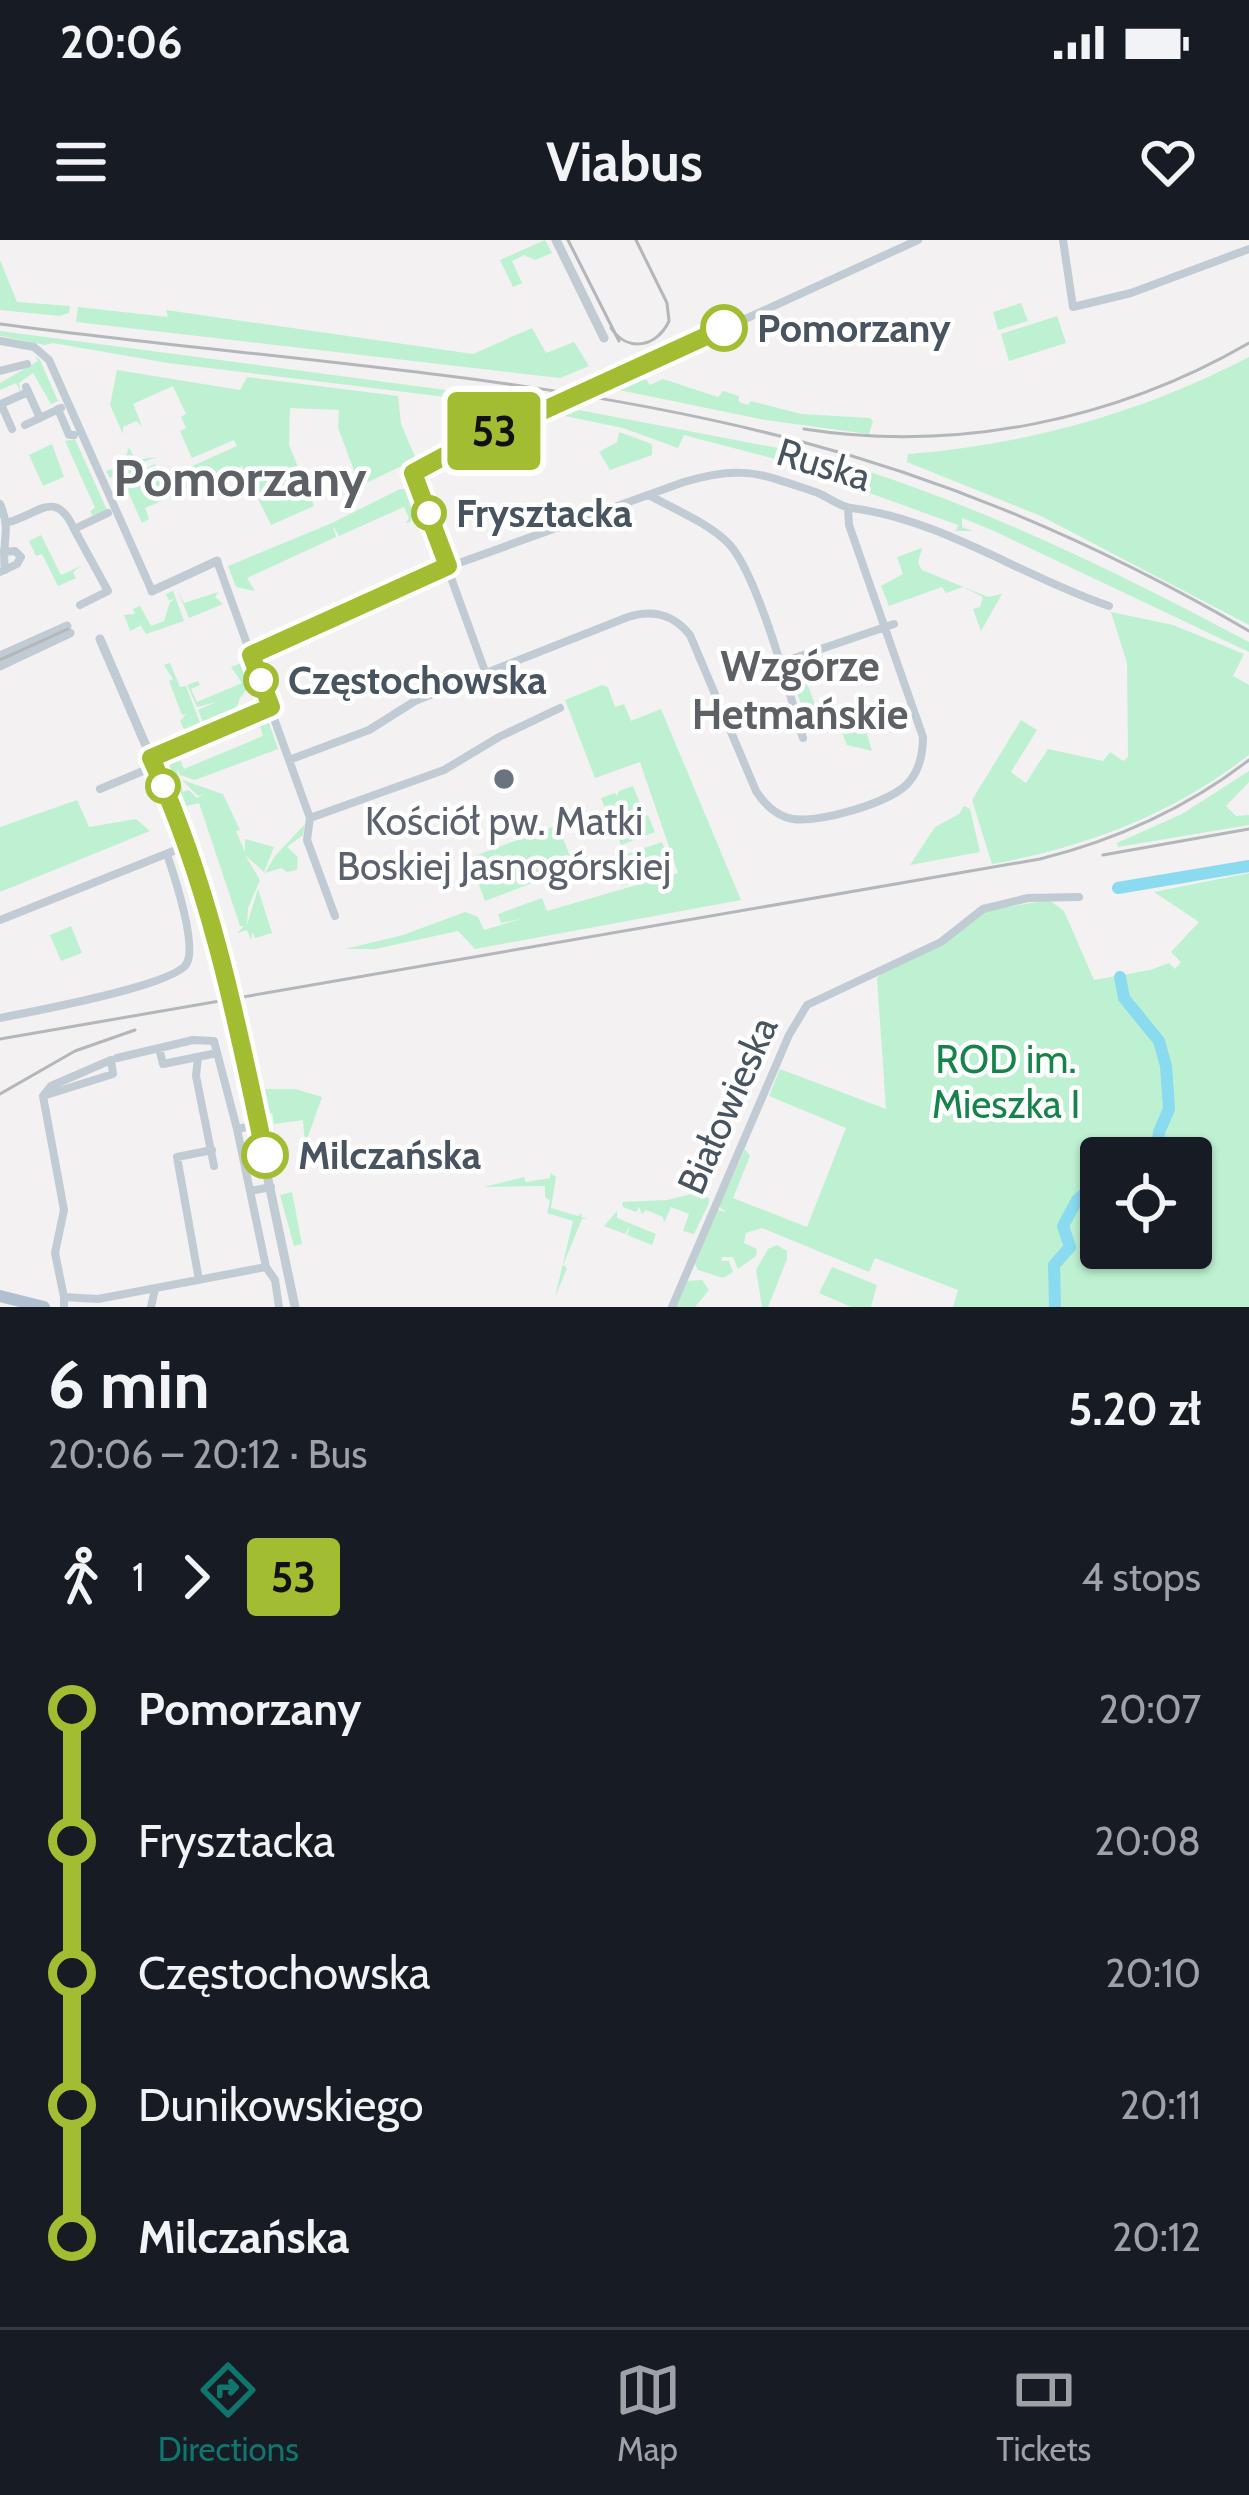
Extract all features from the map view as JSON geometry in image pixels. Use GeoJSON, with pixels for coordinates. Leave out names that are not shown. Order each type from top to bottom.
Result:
{"type":"FeatureCollection","features":[{"type":"Feature","properties":{"kind":"main road"},"geometry":{"type":"LineString","coordinates":[[0,1296],[44,1307]]}},
{"type":"Feature","properties":{"kind":"street"},"geometry":{"type":"LineString","coordinates":[[556,240],[604,338]]}},
{"type":"Feature","properties":{"kind":"street"},"geometry":{"type":"LineString","coordinates":[[486,674],[413,473],[487,433],[624,376],[918,240]]}},
{"type":"Feature","properties":{"kind":"street"},"geometry":{"type":"LineString","coordinates":[[1063,240],[1072,307],[1130,293],[1249,249]]}},
{"type":"Feature","properties":{"kind":"street"},"geometry":{"type":"LineString","coordinates":[[0,341],[42,352],[152,591],[217,561],[310,818],[307,840],[335,916]]}},
{"type":"Feature","properties":{"kind":"street"},"geometry":{"type":"LineString","coordinates":[[0,371],[28,364]]}},
{"type":"Feature","properties":{"kind":"street"},"geometry":{"type":"LineString","coordinates":[[12,429],[1,404],[27,390],[40,418]]}},
{"type":"Feature","properties":{"kind":"street"},"geometry":{"type":"LineString","coordinates":[[25,425],[59,409],[69,435],[74,435]]}},
{"type":"Feature","properties":{"kind":"street","name":"Ruska"},"geometry":{"type":"LineString","coordinates":[[251,655],[448,566],[714,472],[741,470],[823,495],[848,508],[866,508],[915,524],[1108,606]]}},
{"type":"Feature","properties":{"kind":"street"},"geometry":{"type":"LineString","coordinates":[[648,495],[731,546],[746,571],[803,738]]}},
{"type":"Feature","properties":{"kind":"street"},"geometry":{"type":"LineString","coordinates":[[0,504],[8,522],[3,552],[2,571],[21,557],[15,551],[3,552]]}},
{"type":"Feature","properties":{"kind":"street"},"geometry":{"type":"LineString","coordinates":[[8,522],[47,506],[66,511],[108,591],[80,605]]}},
{"type":"Feature","properties":{"kind":"street"},"geometry":{"type":"LineString","coordinates":[[289,760],[369,730],[415,701],[638,614],[668,616],[687,631],[758,795],[778,814],[805,819],[887,799],[918,768],[921,728],[889,625],[849,525],[848,508]]}},
{"type":"Feature","properties":{"kind":"street"},"geometry":{"type":"LineString","coordinates":[[74,529],[108,513]]}},
{"type":"Feature","properties":{"kind":"street"},"geometry":{"type":"LineString","coordinates":[[780,663],[889,625]]}},
{"type":"Feature","properties":{"kind":"street"},"geometry":{"type":"LineString","coordinates":[[0,656],[68,629],[0,666]]}},
{"type":"Feature","properties":{"kind":"street"},"geometry":{"type":"LineString","coordinates":[[100,639],[186,846],[235,1023],[295,1307]]}},
{"type":"Feature","properties":{"kind":"street"},"geometry":{"type":"LineString","coordinates":[[100,789],[271,707]]}},
{"type":"Feature","properties":{"kind":"street"},"geometry":{"type":"LineString","coordinates":[[310,818],[424,778],[560,708]]}},
{"type":"Feature","properties":{"kind":"street"},"geometry":{"type":"LineString","coordinates":[[0,920],[186,846]]}},
{"type":"Feature","properties":{"kind":"street"},"geometry":{"type":"LineString","coordinates":[[0,1018],[124,991],[168,979],[182,970],[189,952],[166,854]]}},
{"type":"Feature","properties":{"kind":"street","name":"Białowieska"},"geometry":{"type":"LineString","coordinates":[[672,1307],[785,1043],[807,1005],[941,942],[987,907],[1028,898],[1079,897]]}},
{"type":"Feature","properties":{"kind":"street"},"geometry":{"type":"LineString","coordinates":[[117,1058],[211,1039],[279,1307]]}},
{"type":"Feature","properties":{"kind":"street"},"geometry":{"type":"LineString","coordinates":[[159,1048],[163,1064],[217,1053]]}},
{"type":"Feature","properties":{"kind":"street"},"geometry":{"type":"LineString","coordinates":[[197,1057],[196,1076],[214,1166]]}},
{"type":"Feature","properties":{"kind":"street"},"geometry":{"type":"LineString","coordinates":[[43,1096],[113,1074],[111,1060],[51,1086],[43,1096],[64,1210],[55,1253],[64,1302],[266,1267]]}},
{"type":"Feature","properties":{"kind":"street"},"geometry":{"type":"LineString","coordinates":[[237,1129],[259,1125]]}},
{"type":"Feature","properties":{"kind":"street"},"geometry":{"type":"LineString","coordinates":[[199,1280],[177,1157],[212,1150]]}},
{"type":"Feature","properties":{"kind":"street"},"geometry":{"type":"LineString","coordinates":[[250,1191],[271,1187]]}},
{"type":"Feature","properties":{"kind":"street"},"geometry":{"type":"LineString","coordinates":[[153,1306],[155,1289]]}},
{"type":"Feature","properties":{"kind":"green space"},"geometry":{"type":"Polygon","coordinates":[[[545,240],[552,253],[512,261],[522,283],[513,287],[500,260],[545,240]]]}},
{"type":"Feature","properties":{"kind":"green space"},"geometry":{"type":"Polygon","coordinates":[[[0,260],[17,302],[70,306],[69,313],[0,310],[0,260]]]}},
{"type":"Feature","properties":{"kind":"green space"},"geometry":{"type":"Polygon","coordinates":[[[1021,303],[1028,321],[998,330],[993,312],[1021,303]]]}},
{"type":"Feature","properties":{"kind":"green space"},"geometry":{"type":"Polygon","coordinates":[[[78,307],[168,317],[166,310],[473,354],[532,328],[546,353],[574,342],[589,366],[560,378],[76,322],[78,307]]]}},
{"type":"Feature","properties":{"kind":"green space"},"geometry":{"type":"Polygon","coordinates":[[[1057,316],[1066,343],[1009,361],[1001,334],[1057,316]]]}},
{"type":"Feature","properties":{"kind":"green space"},"geometry":{"type":"Polygon","coordinates":[[[0,331],[514,399],[503,404],[168,363],[45,345],[0,336],[0,331]]]}},
{"type":"Feature","properties":{"kind":"green space"},"geometry":{"type":"Polygon","coordinates":[[[35,356],[40,360],[58,401],[51,404],[33,373],[19,383],[21,393],[16,383],[0,390],[0,383],[38,361],[35,356]]]}},
{"type":"Feature","properties":{"kind":"green space"},"geometry":{"type":"Polygon","coordinates":[[[1249,357],[1249,625],[1041,516],[907,462],[908,454],[998,442],[1084,423],[1167,394],[1249,357]]]}},
{"type":"Feature","properties":{"kind":"green space"},"geometry":{"type":"Polygon","coordinates":[[[117,370],[240,390],[247,377],[398,396],[401,424],[416,459],[360,486],[338,428],[339,410],[290,408],[289,445],[314,506],[271,525],[242,466],[187,490],[179,472],[237,446],[234,440],[192,458],[180,431],[186,428],[181,417],[186,414],[173,386],[133,404],[142,426],[136,421],[123,427],[123,434],[110,405],[117,370]]]}},
{"type":"Feature","properties":{"kind":"green space"},"geometry":{"type":"Polygon","coordinates":[[[646,379],[650,385],[663,379],[718,397],[723,391],[748,405],[751,401],[801,414],[873,421],[869,434],[765,420],[619,390],[646,379]]]}},
{"type":"Feature","properties":{"kind":"green space"},"geometry":{"type":"Polygon","coordinates":[[[579,410],[859,466],[853,488],[848,487],[848,478],[684,435],[678,448],[623,428],[565,416],[579,410]]]}},
{"type":"Feature","properties":{"kind":"green space"},"geometry":{"type":"Polygon","coordinates":[[[619,432],[652,444],[652,455],[610,470],[599,452],[617,442],[619,432]]]}},
{"type":"Feature","properties":{"kind":"green space"},"geometry":{"type":"Polygon","coordinates":[[[75,439],[107,510],[93,516],[90,511],[95,508],[65,441],[75,439]]]}},
{"type":"Feature","properties":{"kind":"green space"},"geometry":{"type":"Polygon","coordinates":[[[52,444],[64,477],[43,486],[29,455],[52,444]]]}},
{"type":"Feature","properties":{"kind":"green space"},"geometry":{"type":"Polygon","coordinates":[[[129,447],[135,460],[157,457],[124,469],[133,466],[137,472],[155,464],[173,496],[145,508],[149,519],[142,523],[120,474],[110,478],[106,471],[123,466],[129,447]]]}},
{"type":"Feature","properties":{"kind":"green space"},"geometry":{"type":"Polygon","coordinates":[[[867,471],[966,507],[1109,570],[1249,642],[1249,652],[994,531],[962,518],[962,527],[973,531],[956,531],[958,525],[864,491],[867,471]]]}},
{"type":"Feature","properties":{"kind":"green space"},"geometry":{"type":"Polygon","coordinates":[[[408,489],[415,509],[410,522],[406,523],[404,507],[339,536],[333,526],[336,537],[247,578],[255,591],[236,587],[228,566],[408,489]]]}},
{"type":"Feature","properties":{"kind":"green space"},"geometry":{"type":"Polygon","coordinates":[[[41,535],[61,575],[81,566],[73,572],[76,578],[58,586],[42,554],[36,556],[29,541],[41,535]]]}},
{"type":"Feature","properties":{"kind":"green space"},"geometry":{"type":"Polygon","coordinates":[[[922,548],[918,563],[922,570],[988,597],[1002,594],[981,631],[973,609],[980,607],[983,597],[963,587],[946,593],[942,587],[889,606],[881,586],[903,574],[897,557],[922,548]]]}},
{"type":"Feature","properties":{"kind":"green space"},"geometry":{"type":"Polygon","coordinates":[[[177,589],[184,603],[218,592],[215,597],[223,604],[189,618],[177,589]]]}},
{"type":"Feature","properties":{"kind":"green space"},"geometry":{"type":"Polygon","coordinates":[[[173,591],[184,621],[146,634],[138,621],[140,626],[130,631],[124,615],[135,614],[133,609],[140,606],[151,626],[164,621],[175,599],[169,600],[166,594],[173,591]]]}},
{"type":"Feature","properties":{"kind":"green space"},"geometry":{"type":"Polygon","coordinates":[[[1111,612],[1173,625],[1244,654],[1233,676],[1249,685],[1249,755],[1190,795],[1128,825],[1062,848],[992,864],[972,800],[1021,720],[1037,730],[1011,772],[1026,783],[1048,749],[1103,761],[1110,752],[1123,761],[1128,757],[1127,663],[1111,612]]]}},
{"type":"Feature","properties":{"kind":"green space"},"geometry":{"type":"Polygon","coordinates":[[[246,661],[254,680],[234,715],[205,727],[198,710],[216,702],[197,707],[187,685],[198,681],[200,685],[191,689],[197,702],[242,683],[231,667],[246,661]]]}},
{"type":"Feature","properties":{"kind":"green space"},"geometry":{"type":"Polygon","coordinates":[[[170,663],[180,687],[186,686],[202,728],[193,738],[180,721],[186,714],[182,715],[169,681],[173,679],[164,665],[170,663]]]}},
{"type":"Feature","properties":{"kind":"green space"},"geometry":{"type":"Polygon","coordinates":[[[805,678],[823,726],[811,730],[793,682],[805,678]]]}},
{"type":"Feature","properties":{"kind":"green space"},"geometry":{"type":"Polygon","coordinates":[[[602,685],[608,687],[615,707],[624,704],[631,721],[661,709],[741,900],[475,949],[458,931],[375,949],[345,949],[403,935],[465,912],[478,917],[484,930],[521,919],[501,923],[498,914],[542,898],[547,911],[678,873],[640,762],[595,778],[565,700],[602,685]]]}},
{"type":"Feature","properties":{"kind":"green space"},"geometry":{"type":"Polygon","coordinates":[[[863,721],[872,751],[847,745],[840,728],[863,721]]]}},
{"type":"Feature","properties":{"kind":"green space"},"geometry":{"type":"Polygon","coordinates":[[[252,722],[269,723],[278,749],[195,780],[180,775],[177,768],[178,775],[165,770],[165,759],[173,756],[174,763],[176,755],[186,750],[188,756],[180,760],[184,769],[263,736],[260,726],[254,728],[252,722]]]}},
{"type":"Feature","properties":{"kind":"green space"},"geometry":{"type":"Polygon","coordinates":[[[1249,771],[1249,782],[1226,806],[1236,816],[1249,815],[1249,825],[1118,847],[1117,843],[1182,814],[1249,771]]]}},
{"type":"Feature","properties":{"kind":"green space"},"geometry":{"type":"Polygon","coordinates":[[[167,774],[180,779],[185,803],[183,792],[189,790],[197,798],[204,794],[198,796],[182,780],[223,794],[245,852],[245,839],[274,847],[264,872],[245,855],[260,880],[248,908],[247,925],[258,889],[272,933],[255,938],[252,932],[251,940],[247,930],[237,933],[244,926],[240,926],[199,803],[186,806],[189,814],[185,816],[167,774]]]}},
{"type":"Feature","properties":{"kind":"green space"},"geometry":{"type":"Polygon","coordinates":[[[633,786],[643,811],[627,813],[611,824],[601,798],[617,796],[633,786]]]}},
{"type":"Feature","properties":{"kind":"green space"},"geometry":{"type":"Polygon","coordinates":[[[77,800],[89,827],[136,819],[150,831],[0,892],[0,827],[77,800]]]}},
{"type":"Feature","properties":{"kind":"green space"},"geometry":{"type":"Polygon","coordinates":[[[964,806],[970,809],[980,852],[910,865],[935,827],[964,806]]]}},
{"type":"Feature","properties":{"kind":"green space"},"geometry":{"type":"Polygon","coordinates":[[[648,815],[655,832],[621,845],[614,828],[648,815]]]}},
{"type":"Feature","properties":{"kind":"green space"},"geometry":{"type":"Polygon","coordinates":[[[305,824],[303,835],[287,847],[298,857],[297,870],[265,873],[275,856],[305,824]]]}},
{"type":"Feature","properties":{"kind":"green space"},"geometry":{"type":"Polygon","coordinates":[[[558,825],[574,867],[485,901],[469,858],[558,825]]]}},
{"type":"Feature","properties":{"kind":"green space"},"geometry":{"type":"Polygon","coordinates":[[[662,842],[672,869],[621,886],[612,859],[662,842]]]}},
{"type":"Feature","properties":{"kind":"green space","name":"ROD im. Mieszka I"},"geometry":{"type":"Polygon","coordinates":[[[1249,873],[1249,1307],[953,1307],[958,1290],[875,1258],[869,1272],[762,1228],[746,1233],[744,1243],[757,1249],[756,1256],[738,1269],[733,1257],[722,1257],[733,1272],[723,1278],[698,1270],[695,1264],[717,1210],[727,1212],[719,1207],[745,1149],[750,1156],[733,1198],[807,1227],[846,1128],[769,1096],[780,1069],[886,1109],[877,978],[884,971],[951,939],[984,911],[1049,900],[1064,911],[1094,980],[1169,963],[1175,969],[1181,962],[1171,952],[1199,922],[1154,892],[1249,873]]]}},
{"type":"Feature","properties":{"kind":"green space"},"geometry":{"type":"Polygon","coordinates":[[[71,926],[82,953],[61,961],[50,935],[71,926]]]}},
{"type":"Feature","properties":{"kind":"green space"},"geometry":{"type":"Polygon","coordinates":[[[295,1089],[322,1097],[305,1145],[303,1120],[274,1124],[272,1113],[263,1114],[260,1093],[295,1089]]]}},
{"type":"Feature","properties":{"kind":"green space"},"geometry":{"type":"Polygon","coordinates":[[[550,1173],[556,1177],[551,1208],[582,1213],[587,1219],[582,1219],[563,1265],[567,1268],[555,1297],[573,1221],[547,1213],[550,1201],[545,1186],[484,1187],[524,1177],[526,1182],[550,1178],[550,1173]]]}},
{"type":"Feature","properties":{"kind":"green space"},"geometry":{"type":"Polygon","coordinates":[[[292,1192],[302,1244],[294,1246],[280,1195],[292,1192]]]}},
{"type":"Feature","properties":{"kind":"green space"},"geometry":{"type":"Polygon","coordinates":[[[696,1193],[709,1198],[709,1203],[694,1234],[683,1231],[689,1214],[671,1207],[664,1223],[663,1217],[646,1210],[642,1214],[639,1207],[636,1212],[622,1202],[667,1200],[696,1193]]]}},
{"type":"Feature","properties":{"kind":"green space"},"geometry":{"type":"Polygon","coordinates":[[[617,1211],[617,1218],[656,1234],[652,1245],[627,1235],[630,1226],[625,1234],[604,1226],[617,1211]]]}},
{"type":"Feature","properties":{"kind":"green space"},"geometry":{"type":"Polygon","coordinates":[[[777,1245],[787,1251],[787,1259],[768,1307],[762,1307],[756,1270],[768,1249],[777,1245]]]}},
{"type":"Feature","properties":{"kind":"green space"},"geometry":{"type":"Polygon","coordinates":[[[832,1267],[877,1285],[871,1307],[851,1307],[819,1293],[832,1267]]]}},
{"type":"Feature","properties":{"kind":"green space"},"geometry":{"type":"Polygon","coordinates":[[[702,1280],[709,1290],[695,1307],[676,1307],[687,1281],[702,1280]]]}},
{"type":"Feature","properties":{"kind":"waterway"},"geometry":{"type":"LineString","coordinates":[[1118,888],[1249,866]]}},
{"type":"Feature","properties":{"kind":"waterway"},"geometry":{"type":"LineString","coordinates":[[1120,977],[1124,998],[1159,1041],[1166,1066],[1169,1109],[1158,1137]]}},
{"type":"Feature","properties":{"kind":"waterway"},"geometry":{"type":"LineString","coordinates":[[1055,1307],[1054,1265],[1070,1247],[1063,1226],[1080,1198]]}},
{"type":"Feature","properties":{"kind":"tram line"},"geometry":{"type":"LineString","coordinates":[[568,240],[619,341]]}},
{"type":"Feature","properties":{"kind":"tram line"},"geometry":{"type":"LineString","coordinates":[[611,328],[626,341],[642,344],[657,337],[669,321],[667,303],[636,240]]}},
{"type":"Feature","properties":{"kind":"tram line"},"geometry":{"type":"LineString","coordinates":[[0,660],[68,629]]}},
{"type":"Feature","properties":{"kind":"railway"},"geometry":{"type":"LineString","coordinates":[[0,324],[502,383],[701,418],[799,441],[916,477],[1030,521],[1141,572],[1249,631]]}},
{"type":"Feature","properties":{"kind":"railway"},"geometry":{"type":"LineString","coordinates":[[804,429],[919,437],[1034,424],[1145,392],[1249,343]]}},
{"type":"Feature","properties":{"kind":"railway"},"geometry":{"type":"LineString","coordinates":[[0,1039],[1040,859],[1150,820],[1249,760]]}},
{"type":"Feature","properties":{"kind":"railway"},"geometry":{"type":"LineString","coordinates":[[1103,855],[1249,829]]}},
{"type":"Feature","properties":{"kind":"railway"},"geometry":{"type":"LineString","coordinates":[[0,1094],[75,1051],[135,1030]]}},
{"type":"Feature","properties":{"kind":"bus line","name":"53"},"geometry":{"type":"LineString","coordinates":[[265,1155],[196,878],[151,758],[271,707],[251,655],[448,566],[413,473],[487,433],[724,328]]}},
{"type":"Feature","properties":{"kind":"place","name":"Pomorzany"},"geometry":{"type":"Point","coordinates":[724,328]}},
{"type":"Feature","properties":{"kind":"place","name":"Frysztacka"},"geometry":{"type":"Point","coordinates":[429,513]}},
{"type":"Feature","properties":{"kind":"place","name":"Częstochowska"},"geometry":{"type":"Point","coordinates":[261,680]}},
{"type":"Feature","properties":{"kind":"place","name":"Kościół pw. Matki Boskiej Jasnogórskiej"},"geometry":{"type":"Point","coordinates":[504,779]}},
{"type":"Feature","properties":{"kind":"place","name":"Milczańska"},"geometry":{"type":"Point","coordinates":[265,1155]}},
{"type":"Feature","properties":{"kind":"district","name":"Pomorzany"},"geometry":{"type":"Point","coordinates":[240,478]}},
{"type":"Feature","properties":{"kind":"district","name":"Wzgórze Hetmańskie"},"geometry":{"type":"Point","coordinates":[800,690]}}]}
